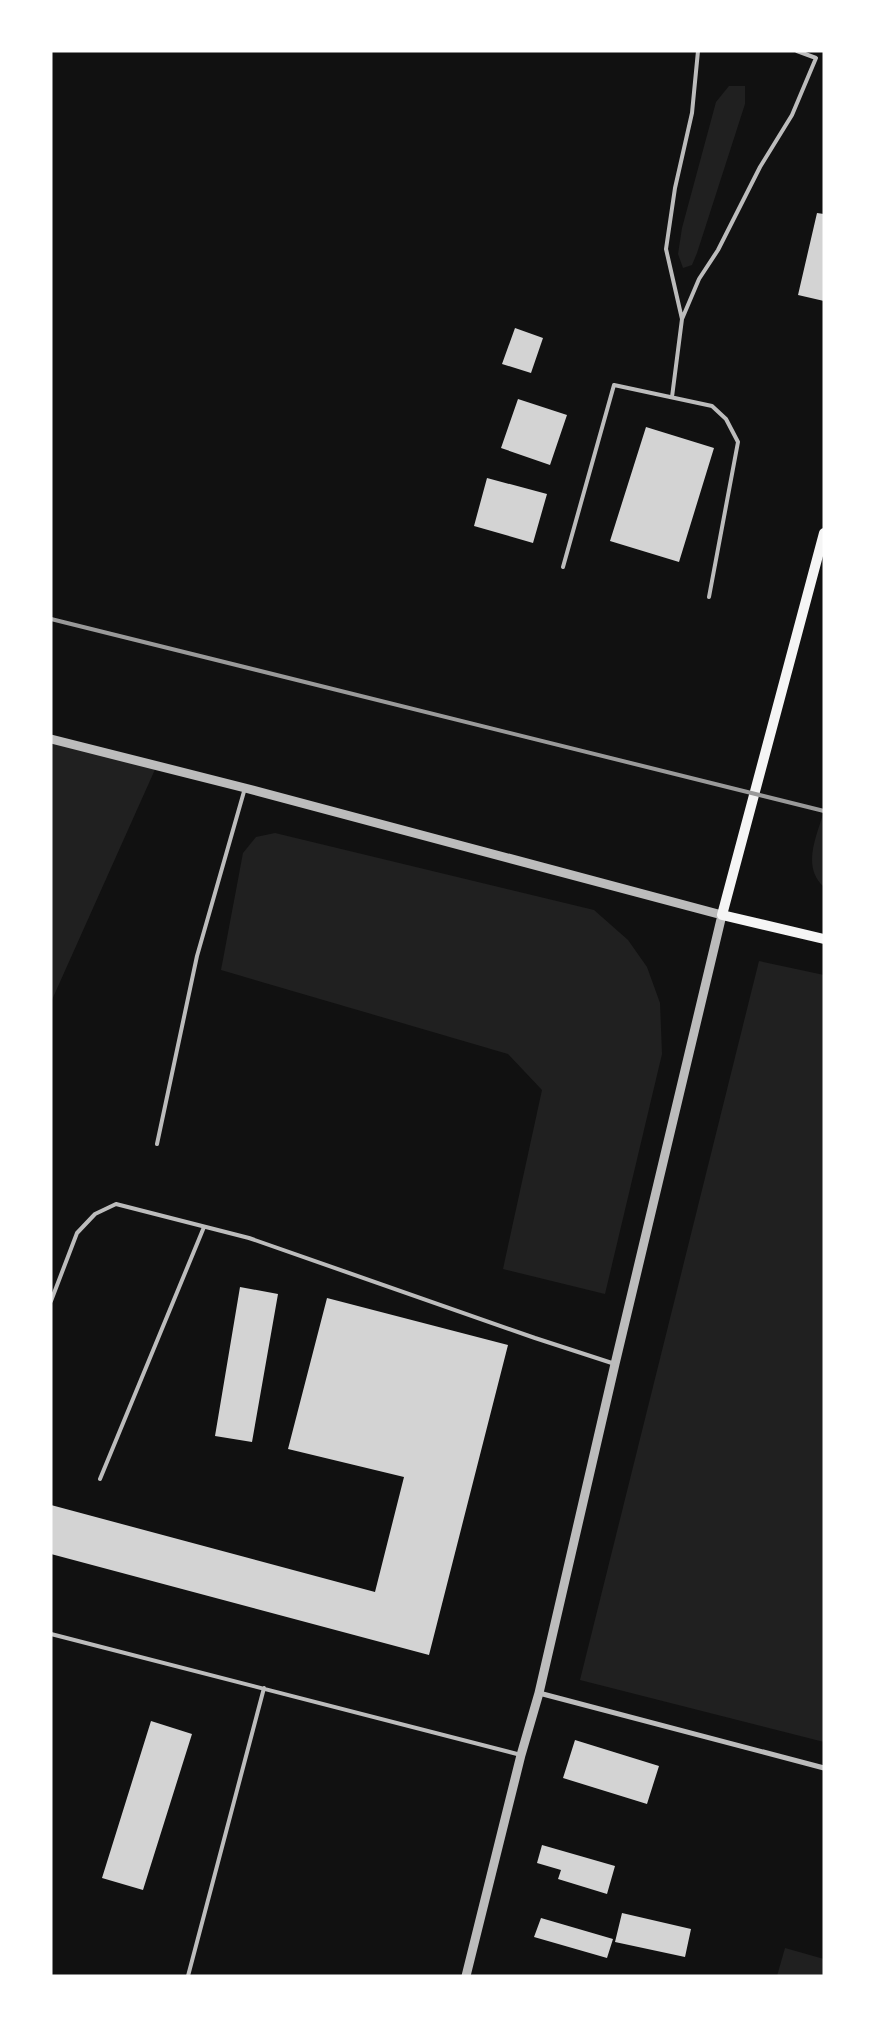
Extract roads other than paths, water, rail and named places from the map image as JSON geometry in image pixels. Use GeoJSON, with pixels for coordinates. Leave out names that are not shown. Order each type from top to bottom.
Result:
{"type":"FeatureCollection","features":[{"type":"Feature","properties":{"kind":"main road"},"geometry":{"type":"LineString","coordinates":[[824,533],[722,915],[824,939]]}},
{"type":"Feature","properties":{"kind":"street"},"geometry":{"type":"LineString","coordinates":[[51,739],[245,788],[722,915],[539,1694],[521,1755],[466,1976]]}},
{"type":"Feature","properties":{"kind":"street"},"geometry":{"type":"LineString","coordinates":[[539,1694],[824,1768]]}},
{"type":"Feature","properties":{"kind":"lane"},"geometry":{"type":"LineString","coordinates":[[682,319],[666,249],[675,188],[692,113],[698,51]]}},
{"type":"Feature","properties":{"kind":"lane"},"geometry":{"type":"LineString","coordinates":[[672,397],[682,319],[699,279],[718,250],[760,167],[792,115],[816,58],[798,51]]}},
{"type":"Feature","properties":{"kind":"lane"},"geometry":{"type":"LineString","coordinates":[[564,566],[614,385],[672,397],[712,406],[726,419],[738,442],[709,597]]}},
{"type":"Feature","properties":{"kind":"lane"},"geometry":{"type":"LineString","coordinates":[[157,1144],[197,956],[245,788]]}},
{"type":"Feature","properties":{"kind":"lane"},"geometry":{"type":"LineString","coordinates":[[51,1300],[77,1233],[95,1214],[116,1204],[249,1238],[615,1364]]}},
{"type":"Feature","properties":{"kind":"lane"},"geometry":{"type":"LineString","coordinates":[[100,1479],[204,1227]]}},
{"type":"Feature","properties":{"kind":"lane"},"geometry":{"type":"LineString","coordinates":[[51,1634],[521,1755]]}},
{"type":"Feature","properties":{"kind":"lane"},"geometry":{"type":"LineString","coordinates":[[188,1976],[264,1688]]}},
{"type":"Feature","properties":{"kind":"railway"},"geometry":{"type":"LineString","coordinates":[[51,619],[824,811]]}}]}
